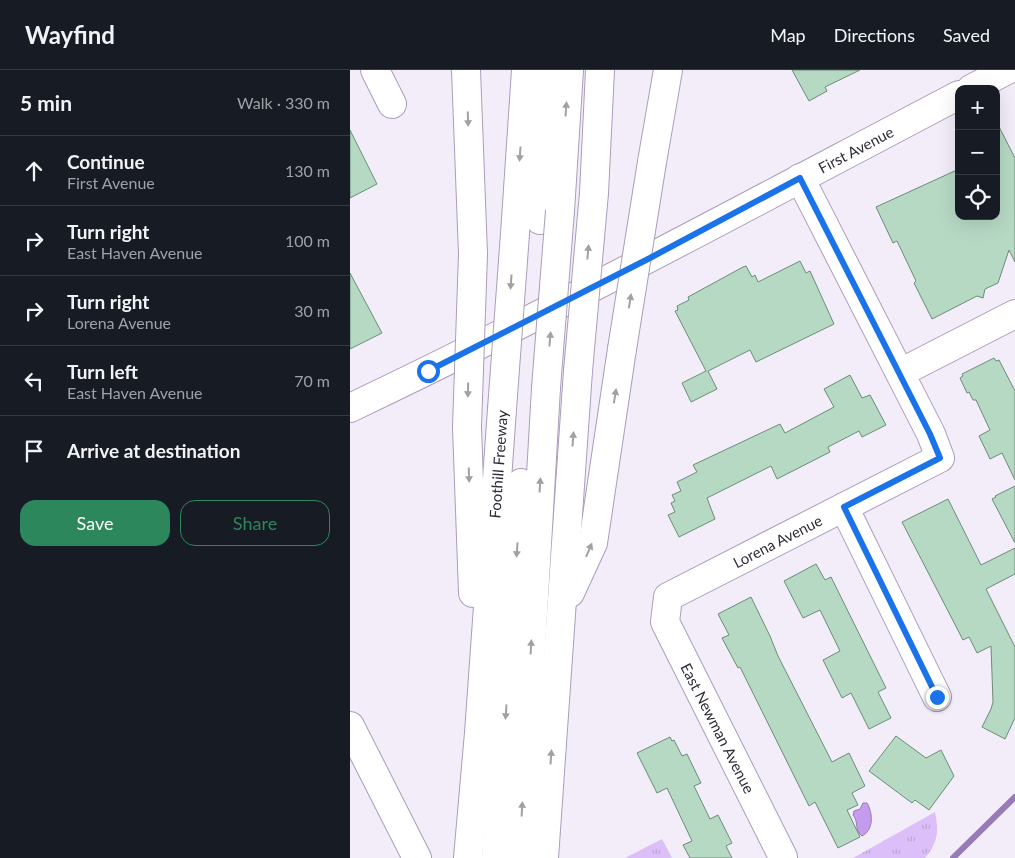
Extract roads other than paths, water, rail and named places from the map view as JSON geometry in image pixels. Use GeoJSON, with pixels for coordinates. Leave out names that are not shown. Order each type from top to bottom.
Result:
{"type":"FeatureCollection","features":[{"type":"Feature","properties":{"kind":"main road"},"geometry":{"type":"LineString","coordinates":[[375,70],[392,104]]}},
{"type":"Feature","properties":{"kind":"main road"},"geometry":{"type":"LineString","coordinates":[[466,70],[473,254],[467,427],[479,733]]}},
{"type":"Feature","properties":{"kind":"main road","name":"Foothill Freeway"},"geometry":{"type":"LineString","coordinates":[[468,858],[479,733],[526,70]]}},
{"type":"Feature","properties":{"kind":"main road"},"geometry":{"type":"LineString","coordinates":[[549,70],[550,215]]}},
{"type":"Feature","properties":{"kind":"main road"},"geometry":{"type":"LineString","coordinates":[[497,847],[537,392],[550,215],[569,70]]}},
{"type":"Feature","properties":{"kind":"main road"},"geometry":{"type":"LineString","coordinates":[[544,858],[578,370],[594,193],[600,70]]}},
{"type":"Feature","properties":{"kind":"main road"},"geometry":{"type":"LineString","coordinates":[[562,610],[593,543],[622,349],[668,70]]}},
{"type":"Feature","properties":{"kind":"main road"},"geometry":{"type":"LineString","coordinates":[[979,85],[1007,70]]}},
{"type":"Feature","properties":{"kind":"main road","name":"First Avenue"},"geometry":{"type":"LineString","coordinates":[[350,408],[442,364],[650,258],[955,97]]}},
{"type":"Feature","properties":{"kind":"main road"},"geometry":{"type":"LineString","coordinates":[[800,178],[900,373],[1015,314]]}},
{"type":"Feature","properties":{"kind":"main road","name":"Lorena Avenue"},"geometry":{"type":"LineString","coordinates":[[668,596],[940,458],[900,373]]}},
{"type":"Feature","properties":{"kind":"main road"},"geometry":{"type":"LineString","coordinates":[[519,858],[537,392]]}},
{"type":"Feature","properties":{"kind":"main road"},"geometry":{"type":"LineString","coordinates":[[844,507],[937,697]]}},
{"type":"Feature","properties":{"kind":"main road","name":"East Newman Avenue"},"geometry":{"type":"LineString","coordinates":[[668,596],[665,622],[783,858]]}},
{"type":"Feature","properties":{"kind":"main road"},"geometry":{"type":"LineString","coordinates":[[350,726],[417,858]]}},
{"type":"Feature","properties":{"kind":"waterway"},"geometry":{"type":"LineString","coordinates":[[953,858],[1015,797]]}}]}
